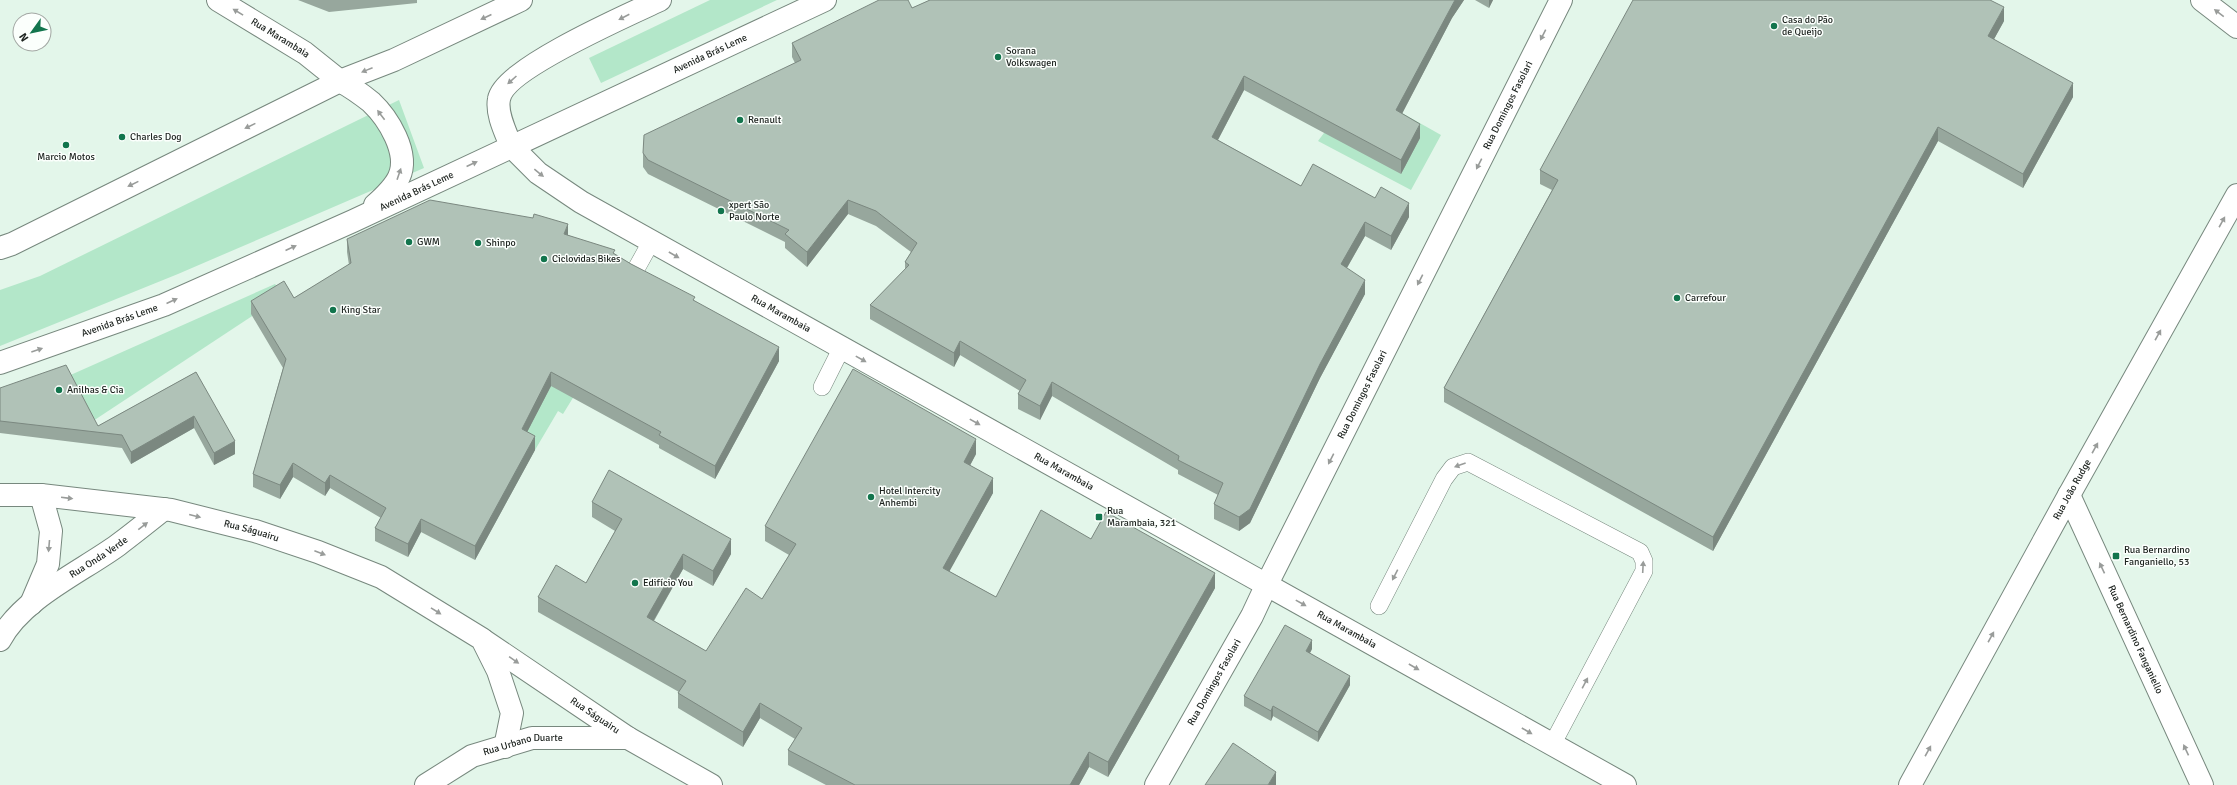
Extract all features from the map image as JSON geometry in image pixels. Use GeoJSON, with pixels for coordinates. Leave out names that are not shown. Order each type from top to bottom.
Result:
{"type":"FeatureCollection","features":[{"type":"Feature","properties":{"kind":"street","name":"Rua Marambaia"},"geometry":{"type":"LineString","coordinates":[[218,0],[305,53],[340,81],[372,103],[397,140],[401,154],[400,176],[393,186],[375,205],[353,221]]}},
{"type":"Feature","properties":{"kind":"street"},"geometry":{"type":"LineString","coordinates":[[4,243],[340,81],[394,60],[521,0]]}},
{"type":"Feature","properties":{"kind":"street"},"geometry":{"type":"LineString","coordinates":[[511,146],[500,114],[499,100],[504,87],[521,72],[544,58],[660,0]]}},
{"type":"Feature","properties":{"kind":"street","name":"Avenida Brás Leme"},"geometry":{"type":"LineString","coordinates":[[0,363],[164,305],[353,221],[825,0]]}},
{"type":"Feature","properties":{"kind":"street","name":"Rua Domingos Fasolari"},"geometry":{"type":"LineString","coordinates":[[1156,785],[1252,616],[1561,0]]}},
{"type":"Feature","properties":{"kind":"street"},"geometry":{"type":"LineString","coordinates":[[2202,0],[2237,27]]}},
{"type":"Feature","properties":{"kind":"street","name":"Rua Marambaia"},"geometry":{"type":"LineString","coordinates":[[511,146],[538,173],[581,202],[1625,785]]}},
{"type":"Feature","properties":{"kind":"street","name":"Rua João Rudge"},"geometry":{"type":"LineString","coordinates":[[1910,785],[2069,495],[2237,195]]}},
{"type":"Feature","properties":{"kind":"street","name":"Rua Ságuairu"},"geometry":{"type":"LineString","coordinates":[[0,495],[41,495],[164,509],[255,531],[318,552],[381,577],[482,639],[628,738],[711,785]]}},
{"type":"Feature","properties":{"kind":"street","name":"Rua Onda Verde"},"geometry":{"type":"LineString","coordinates":[[30,604],[48,564],[51,531],[41,495]]}},
{"type":"Feature","properties":{"kind":"street","name":"Rua Bernardino Fanganiello"},"geometry":{"type":"LineString","coordinates":[[2069,495],[2202,785]]}},
{"type":"Feature","properties":{"kind":"street","name":"Rua Onda Verde"},"geometry":{"type":"LineString","coordinates":[[0,640],[4,633],[30,604],[118,545],[164,509]]}},
{"type":"Feature","properties":{"kind":"street"},"geometry":{"type":"LineString","coordinates":[[482,639],[498,671],[512,713],[505,747]]}},
{"type":"Feature","properties":{"kind":"street","name":"Rua Urbano Duarte"},"geometry":{"type":"LineString","coordinates":[[426,785],[472,756],[532,738],[628,738]]}},
{"type":"Feature","properties":{"kind":"lane"},"geometry":{"type":"LineString","coordinates":[[636,269],[651,242]]}},
{"type":"Feature","properties":{"kind":"lane"},"geometry":{"type":"LineString","coordinates":[[822,387],[842,349]]}},
{"type":"Feature","properties":{"kind":"lane"},"geometry":{"type":"LineString","coordinates":[[1379,606],[1444,479],[1453,467],[1468,462],[1640,552],[1644,562],[1644,571],[1552,745]]}},
{"type":"Feature","properties":{"kind":"green space"},"geometry":{"type":"Polygon","coordinates":[[[710,0],[777,0],[601,83],[589,58],[710,0]]]}},
{"type":"Feature","properties":{"kind":"green space"},"geometry":{"type":"Polygon","coordinates":[[[399,100],[424,168],[178,274],[0,346],[0,290],[40,276],[399,100]]]}},
{"type":"Feature","properties":{"kind":"green space"},"geometry":{"type":"Polygon","coordinates":[[[1402,113],[1441,135],[1411,190],[1318,141],[1324,133],[1396,125],[1402,113]]]}},
{"type":"Feature","properties":{"kind":"green space"},"geometry":{"type":"Polygon","coordinates":[[[275,284],[284,295],[93,421],[66,377],[275,284]]]}},
{"type":"Feature","properties":{"kind":"green space"},"geometry":{"type":"Polygon","coordinates":[[[554,374],[579,388],[563,414],[558,411],[535,450],[522,442],[554,374]]]}},
{"type":"Feature","properties":{"kind":"building"},"geometry":{"type":"Polygon","coordinates":[[[879,0],[908,0],[912,8],[930,0],[1455,0],[1396,110],[1420,124],[1401,160],[1244,76],[1212,137],[1301,186],[1313,164],[1375,198],[1381,187],[1409,203],[1391,236],[1365,222],[1341,264],[1365,280],[1320,364],[1250,509],[1239,517],[1214,504],[1223,483],[1178,460],[1179,456],[1052,382],[1040,406],[1018,394],[1026,380],[960,341],[954,353],[870,305],[909,265],[905,262],[917,243],[876,211],[848,200],[807,252],[785,234],[789,230],[648,160],[643,153],[644,135],[801,60],[792,43],[879,0]]]}},
{"type":"Feature","properties":{"kind":"building","name":"Carrefour"},"geometry":{"type":"Polygon","coordinates":[[[1633,0],[1990,0],[2004,7],[1988,36],[2073,83],[2023,174],[1938,127],[1713,537],[1444,388],[1558,180],[1540,170],[1633,0]]]}},
{"type":"Feature","properties":{"kind":"building"},"geometry":{"type":"Polygon","coordinates":[[[430,200],[533,218],[534,214],[568,224],[564,234],[615,250],[613,253],[631,264],[695,297],[693,300],[779,347],[715,466],[659,435],[661,432],[551,372],[522,429],[535,436],[475,546],[421,519],[408,544],[375,528],[386,508],[330,475],[325,483],[293,463],[280,485],[253,474],[286,359],[251,301],[284,281],[294,298],[351,263],[347,239],[430,200]]]}},
{"type":"Feature","properties":{"kind":"building"},"geometry":{"type":"Polygon","coordinates":[[[66,365],[98,426],[196,372],[235,441],[214,453],[194,416],[131,452],[122,435],[0,421],[0,388],[66,365]]]}},
{"type":"Feature","properties":{"kind":"building"},"geometry":{"type":"Polygon","coordinates":[[[853,369],[976,439],[964,462],[993,478],[943,568],[996,597],[1041,510],[1091,539],[1106,512],[1215,573],[1108,762],[1089,752],[1070,785],[855,785],[788,750],[802,728],[760,703],[743,732],[678,693],[686,681],[538,597],[556,565],[586,583],[622,519],[592,502],[609,470],[731,539],[713,571],[683,554],[647,617],[706,651],[746,588],[762,599],[796,544],[765,526],[853,369]]]}},
{"type":"Feature","properties":{"kind":"building"},"geometry":{"type":"Polygon","coordinates":[[[1285,625],[1312,640],[1306,651],[1350,676],[1318,732],[1273,706],[1271,711],[1244,696],[1285,625]]]}},
{"type":"Feature","properties":{"kind":"building"},"geometry":{"type":"Polygon","coordinates":[[[1233,743],[1276,772],[1268,785],[1205,785],[1233,743]]]}},
{"type":"Feature","properties":{"kind":"place","name":"Casa do Pão de Queijo"},"geometry":{"type":"Point","coordinates":[1774,26]}},
{"type":"Feature","properties":{"kind":"place","name":"Sorana Volkswagen"},"geometry":{"type":"Point","coordinates":[998,57]}},
{"type":"Feature","properties":{"kind":"place","name":"Renault"},"geometry":{"type":"Point","coordinates":[740,120]}},
{"type":"Feature","properties":{"kind":"place","name":"Charles Dog"},"geometry":{"type":"Point","coordinates":[122,137]}},
{"type":"Feature","properties":{"kind":"place","name":"Marcio Motos"},"geometry":{"type":"Point","coordinates":[66,145]}},
{"type":"Feature","properties":{"kind":"place","name":"xpert São Paulo Norte"},"geometry":{"type":"Point","coordinates":[721,211]}},
{"type":"Feature","properties":{"kind":"place","name":"GWM"},"geometry":{"type":"Point","coordinates":[409,242]}},
{"type":"Feature","properties":{"kind":"place","name":"Shinpo"},"geometry":{"type":"Point","coordinates":[478,243]}},
{"type":"Feature","properties":{"kind":"place","name":"Ciclovidas Bikes"},"geometry":{"type":"Point","coordinates":[544,259]}},
{"type":"Feature","properties":{"kind":"place","name":"Carrefour"},"geometry":{"type":"Point","coordinates":[1677,298]}},
{"type":"Feature","properties":{"kind":"place","name":"King Star"},"geometry":{"type":"Point","coordinates":[333,310]}},
{"type":"Feature","properties":{"kind":"place","name":"Anilhas & Cia"},"geometry":{"type":"Point","coordinates":[59,390]}},
{"type":"Feature","properties":{"kind":"place","name":"Hotel Intercity Anhembi"},"geometry":{"type":"Point","coordinates":[871,497]}},
{"type":"Feature","properties":{"kind":"place","name":"Rua Marambaia, 321"},"geometry":{"type":"Point","coordinates":[1099,517]}},
{"type":"Feature","properties":{"kind":"place","name":"Rua Bernardino Fanganiello, 53"},"geometry":{"type":"Point","coordinates":[2116,556]}},
{"type":"Feature","properties":{"kind":"place","name":"Edifício You"},"geometry":{"type":"Point","coordinates":[635,583]}}]}
